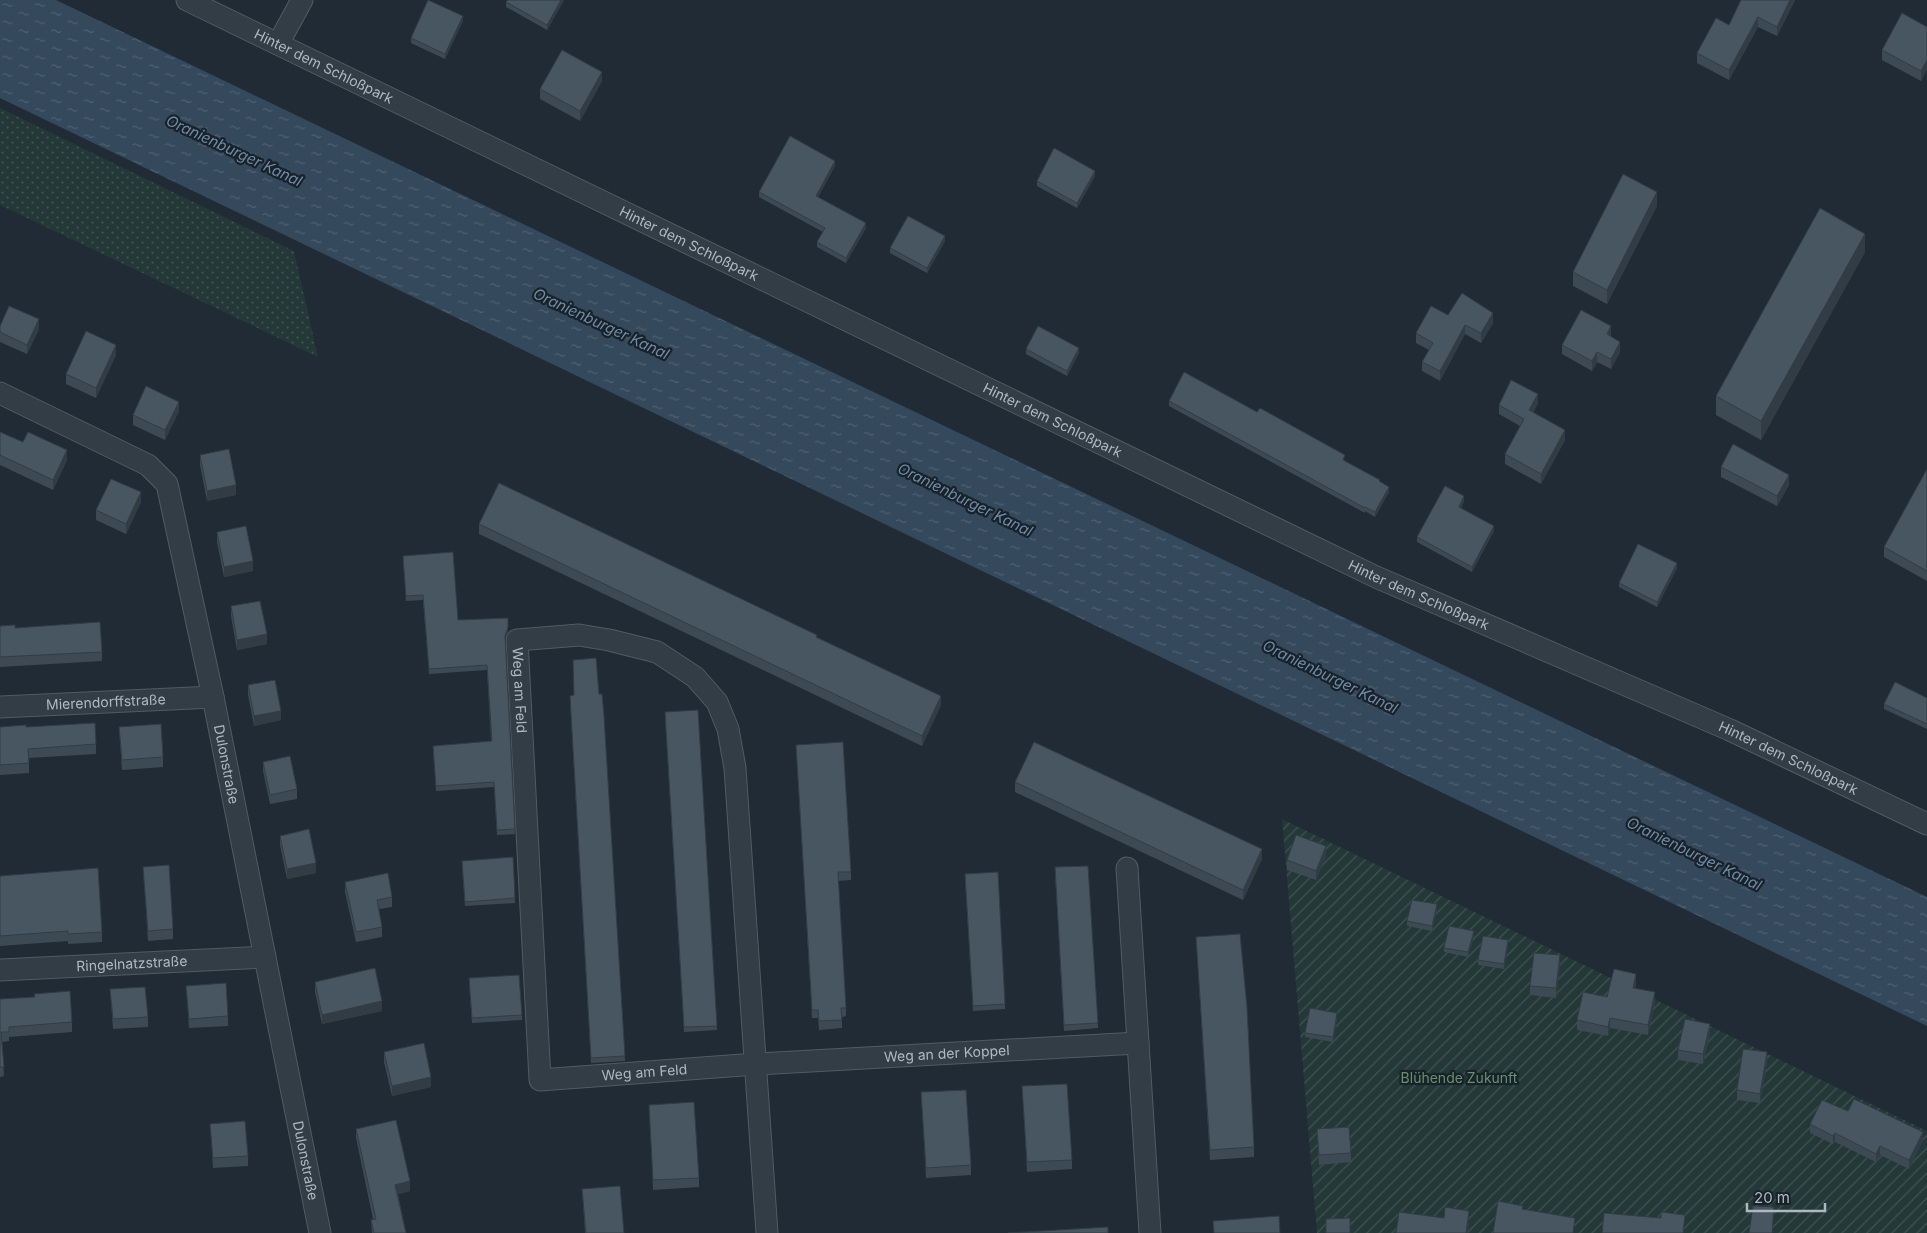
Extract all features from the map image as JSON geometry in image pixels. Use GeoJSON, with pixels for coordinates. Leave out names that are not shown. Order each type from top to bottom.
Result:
{"type":"FeatureCollection","features":[{"type":"Feature","properties":{"kind":"street","name":"Hinter dem Schloßpark"},"geometry":{"type":"LineString","coordinates":[[187,0],[1376,577],[1730,730],[1927,824]]}},
{"type":"Feature","properties":{"kind":"street"},"geometry":{"type":"LineString","coordinates":[[278,44],[302,0]]}},
{"type":"Feature","properties":{"kind":"street","name":"Dulonstraße"},"geometry":{"type":"LineString","coordinates":[[0,393],[148,465],[167,484],[213,697],[320,1233]]}},
{"type":"Feature","properties":{"kind":"street","name":"Weg am Feld"},"geometry":{"type":"LineString","coordinates":[[756,1064],[540,1080],[518,640],[579,636],[609,640],[657,652],[695,677],[717,702],[728,729],[734,768],[756,1064],[767,1233]]}},
{"type":"Feature","properties":{"kind":"street","name":"Mierendorffstraße"},"geometry":{"type":"LineString","coordinates":[[0,707],[213,697]]}},
{"type":"Feature","properties":{"kind":"street"},"geometry":{"type":"LineString","coordinates":[[1128,868],[1150,1233]]}},
{"type":"Feature","properties":{"kind":"street","name":"Ringelnatzstraße"},"geometry":{"type":"LineString","coordinates":[[0,970],[265,957]]}},
{"type":"Feature","properties":{"kind":"street","name":"Weg an der Koppel"},"geometry":{"type":"LineString","coordinates":[[756,1064],[1138,1043]]}},
{"type":"Feature","properties":{"kind":"green space"},"geometry":{"type":"Polygon","coordinates":[[[0,108],[294,251],[318,357],[0,205],[0,108]]]}},
{"type":"Feature","properties":{"kind":"green space","name":"Blühende Zukunft"},"geometry":{"type":"Polygon","coordinates":[[[1282,819],[1927,1131],[1927,1233],[1317,1233],[1282,819]]]}},
{"type":"Feature","properties":{"kind":"water","name":"Oranienburger Kanal"},"geometry":{"type":"Polygon","coordinates":[[[0,0],[56,0],[1927,897],[1927,1026],[0,98],[0,0]]]}},
{"type":"Feature","properties":{"kind":"building"},"geometry":{"type":"Polygon","coordinates":[[[428,0],[463,16],[445,54],[411,38],[428,0]]]}},
{"type":"Feature","properties":{"kind":"building"},"geometry":{"type":"Polygon","coordinates":[[[508,0],[561,0],[547,25],[506,2],[508,0]]]}},
{"type":"Feature","properties":{"kind":"building"},"geometry":{"type":"Polygon","coordinates":[[[1741,0],[1790,0],[1777,27],[1758,17],[1729,70],[1697,53],[1716,18],[1729,25],[1741,0]]]}},
{"type":"Feature","properties":{"kind":"building"},"geometry":{"type":"Polygon","coordinates":[[[1902,13],[1927,27],[1927,60],[1921,71],[1882,50],[1902,13]]]}},
{"type":"Feature","properties":{"kind":"building"},"geometry":{"type":"Polygon","coordinates":[[[562,50],[602,72],[580,111],[540,89],[562,50]]]}},
{"type":"Feature","properties":{"kind":"building"},"geometry":{"type":"Polygon","coordinates":[[[790,136],[835,161],[816,196],[866,223],[846,258],[817,242],[825,228],[759,192],[790,136]]]}},
{"type":"Feature","properties":{"kind":"building"},"geometry":{"type":"Polygon","coordinates":[[[1054,148],[1095,171],[1077,203],[1037,181],[1054,148]]]}},
{"type":"Feature","properties":{"kind":"building"},"geometry":{"type":"Polygon","coordinates":[[[1623,174],[1657,192],[1607,290],[1573,272],[1623,174]]]}},
{"type":"Feature","properties":{"kind":"building"},"geometry":{"type":"Polygon","coordinates":[[[1820,208],[1865,234],[1761,421],[1716,396],[1820,208]]]}},
{"type":"Feature","properties":{"kind":"building"},"geometry":{"type":"Polygon","coordinates":[[[908,216],[945,236],[927,268],[890,248],[908,216]]]}},
{"type":"Feature","properties":{"kind":"building"},"geometry":{"type":"Polygon","coordinates":[[[1462,293],[1493,313],[1481,333],[1465,325],[1440,371],[1422,362],[1433,343],[1416,333],[1431,306],[1448,315],[1462,293]]]}},
{"type":"Feature","properties":{"kind":"building"},"geometry":{"type":"Polygon","coordinates":[[[9,306],[39,319],[27,345],[0,332],[0,326],[9,306]]]}},
{"type":"Feature","properties":{"kind":"building"},"geometry":{"type":"Polygon","coordinates":[[[1581,310],[1611,326],[1607,334],[1620,342],[1611,359],[1597,352],[1592,361],[1562,345],[1581,310]]]}},
{"type":"Feature","properties":{"kind":"building"},"geometry":{"type":"Polygon","coordinates":[[[1038,326],[1079,348],[1067,371],[1026,349],[1038,326]]]}},
{"type":"Feature","properties":{"kind":"building"},"geometry":{"type":"Polygon","coordinates":[[[86,331],[116,345],[96,388],[66,374],[86,331]]]}},
{"type":"Feature","properties":{"kind":"building"},"geometry":{"type":"Polygon","coordinates":[[[1184,372],[1257,412],[1260,408],[1345,455],[1343,460],[1380,480],[1389,487],[1375,512],[1169,401],[1184,372]]]}},
{"type":"Feature","properties":{"kind":"building"},"geometry":{"type":"Polygon","coordinates":[[[1511,380],[1538,394],[1529,410],[1565,430],[1541,474],[1505,454],[1524,419],[1499,405],[1511,380]]]}},
{"type":"Feature","properties":{"kind":"building"},"geometry":{"type":"Polygon","coordinates":[[[146,386],[179,402],[165,430],[133,415],[146,386]]]}},
{"type":"Feature","properties":{"kind":"building"},"geometry":{"type":"Polygon","coordinates":[[[0,432],[23,442],[28,432],[67,450],[53,480],[0,455],[0,432]]]}},
{"type":"Feature","properties":{"kind":"building"},"geometry":{"type":"Polygon","coordinates":[[[1733,444],[1789,475],[1777,496],[1721,467],[1733,444]]]}},
{"type":"Feature","properties":{"kind":"building"},"geometry":{"type":"Polygon","coordinates":[[[229,449],[236,485],[207,491],[200,455],[229,449]]]}},
{"type":"Feature","properties":{"kind":"building"},"geometry":{"type":"Polygon","coordinates":[[[1927,469],[1927,571],[1884,547],[1927,469]]]}},
{"type":"Feature","properties":{"kind":"building"},"geometry":{"type":"Polygon","coordinates":[[[111,479],[141,492],[126,524],[96,510],[111,479]]]}},
{"type":"Feature","properties":{"kind":"building"},"geometry":{"type":"Polygon","coordinates":[[[499,483],[941,696],[922,736],[479,524],[499,483]]]}},
{"type":"Feature","properties":{"kind":"building"},"geometry":{"type":"Polygon","coordinates":[[[1445,486],[1464,496],[1459,507],[1494,526],[1472,567],[1417,537],[1445,486]]]}},
{"type":"Feature","properties":{"kind":"building"},"geometry":{"type":"Polygon","coordinates":[[[246,526],[253,561],[224,567],[217,532],[246,526]]]}},
{"type":"Feature","properties":{"kind":"building"},"geometry":{"type":"Polygon","coordinates":[[[1638,544],[1677,563],[1657,602],[1619,583],[1638,544]]]}},
{"type":"Feature","properties":{"kind":"building"},"geometry":{"type":"Polygon","coordinates":[[[453,552],[458,620],[508,618],[505,636],[515,829],[497,830],[494,782],[436,786],[433,746],[492,741],[487,665],[429,669],[423,595],[406,596],[403,556],[453,552]]]}},
{"type":"Feature","properties":{"kind":"building"},"geometry":{"type":"Polygon","coordinates":[[[260,601],[267,634],[237,640],[231,606],[260,601]]]}},
{"type":"Feature","properties":{"kind":"building"},"geometry":{"type":"Polygon","coordinates":[[[100,622],[102,652],[0,657],[0,626],[15,625],[15,628],[100,622]]]}},
{"type":"Feature","properties":{"kind":"building"},"geometry":{"type":"Polygon","coordinates":[[[596,658],[599,694],[602,694],[604,716],[625,1056],[591,1058],[570,696],[574,695],[573,660],[596,658]]]}},
{"type":"Feature","properties":{"kind":"building"},"geometry":{"type":"Polygon","coordinates":[[[275,680],[281,711],[254,716],[248,685],[275,680]]]}},
{"type":"Feature","properties":{"kind":"building"},"geometry":{"type":"Polygon","coordinates":[[[1895,682],[1927,698],[1927,724],[1884,704],[1895,682]]]}},
{"type":"Feature","properties":{"kind":"building"},"geometry":{"type":"Polygon","coordinates":[[[698,710],[717,1026],[684,1027],[665,712],[698,710]]]}},
{"type":"Feature","properties":{"kind":"building"},"geometry":{"type":"Polygon","coordinates":[[[95,723],[96,744],[28,749],[29,763],[0,765],[0,727],[95,723]]]}},
{"type":"Feature","properties":{"kind":"building"},"geometry":{"type":"Polygon","coordinates":[[[161,724],[163,757],[122,760],[119,727],[161,724]]]}},
{"type":"Feature","properties":{"kind":"building"},"geometry":{"type":"Polygon","coordinates":[[[843,742],[851,872],[838,872],[846,1008],[841,1008],[842,1020],[819,1021],[818,1010],[812,1010],[796,745],[843,742]]]}},
{"type":"Feature","properties":{"kind":"building"},"geometry":{"type":"Polygon","coordinates":[[[1034,742],[1262,849],[1243,890],[1015,782],[1034,742]]]}},
{"type":"Feature","properties":{"kind":"building"},"geometry":{"type":"Polygon","coordinates":[[[290,756],[297,789],[270,795],[263,762],[290,756]]]}},
{"type":"Feature","properties":{"kind":"building"},"geometry":{"type":"Polygon","coordinates":[[[309,829],[316,863],[287,869],[280,836],[309,829]]]}},
{"type":"Feature","properties":{"kind":"building"},"geometry":{"type":"Polygon","coordinates":[[[1296,835],[1326,846],[1316,871],[1287,860],[1296,835]]]}},
{"type":"Feature","properties":{"kind":"building"},"geometry":{"type":"Polygon","coordinates":[[[513,857],[515,898],[465,902],[462,861],[513,857]]]}},
{"type":"Feature","properties":{"kind":"building"},"geometry":{"type":"Polygon","coordinates":[[[169,865],[173,929],[148,931],[143,867],[169,865]]]}},
{"type":"Feature","properties":{"kind":"building"},"geometry":{"type":"Polygon","coordinates":[[[1088,866],[1098,1023],[1064,1025],[1055,867],[1088,866]]]}},
{"type":"Feature","properties":{"kind":"building"},"geometry":{"type":"Polygon","coordinates":[[[98,868],[102,932],[68,934],[68,931],[0,936],[0,876],[98,868]]]}},
{"type":"Feature","properties":{"kind":"building"},"geometry":{"type":"Polygon","coordinates":[[[998,872],[1005,1004],[973,1006],[965,874],[998,872]]]}},
{"type":"Feature","properties":{"kind":"building"},"geometry":{"type":"Polygon","coordinates":[[[388,873],[392,897],[377,900],[382,927],[356,932],[345,882],[388,873]]]}},
{"type":"Feature","properties":{"kind":"building"},"geometry":{"type":"Polygon","coordinates":[[[1412,900],[1437,904],[1432,926],[1407,921],[1412,900]]]}},
{"type":"Feature","properties":{"kind":"building"},"geometry":{"type":"Polygon","coordinates":[[[1449,926],[1474,931],[1468,952],[1444,948],[1449,926]]]}},
{"type":"Feature","properties":{"kind":"building"},"geometry":{"type":"Polygon","coordinates":[[[1240,934],[1247,1007],[1254,1147],[1210,1150],[1196,937],[1240,934]]]}},
{"type":"Feature","properties":{"kind":"building"},"geometry":{"type":"Polygon","coordinates":[[[1483,936],[1508,940],[1504,964],[1478,960],[1483,936]]]}},
{"type":"Feature","properties":{"kind":"building"},"geometry":{"type":"Polygon","coordinates":[[[1534,953],[1560,955],[1556,988],[1530,986],[1534,953]]]}},
{"type":"Feature","properties":{"kind":"building"},"geometry":{"type":"Polygon","coordinates":[[[375,968],[382,1001],[322,1015],[315,982],[375,968]]]}},
{"type":"Feature","properties":{"kind":"building"},"geometry":{"type":"Polygon","coordinates":[[[1614,969],[1636,974],[1633,988],[1655,992],[1648,1025],[1610,1018],[1608,1027],[1577,1020],[1583,992],[1607,997],[1614,969]]]}},
{"type":"Feature","properties":{"kind":"building"},"geometry":{"type":"Polygon","coordinates":[[[519,975],[522,1015],[472,1018],[469,978],[519,975]]]}},
{"type":"Feature","properties":{"kind":"building"},"geometry":{"type":"Polygon","coordinates":[[[226,983],[228,1016],[189,1019],[186,986],[226,983]]]}},
{"type":"Feature","properties":{"kind":"building"},"geometry":{"type":"Polygon","coordinates":[[[145,987],[148,1017],[113,1019],[110,989],[145,987]]]}},
{"type":"Feature","properties":{"kind":"building"},"geometry":{"type":"Polygon","coordinates":[[[70,991],[72,1022],[9,1027],[9,1032],[1,1032],[4,1067],[0,1067],[0,999],[35,997],[34,994],[70,991]]]}},
{"type":"Feature","properties":{"kind":"building"},"geometry":{"type":"Polygon","coordinates":[[[1310,1008],[1337,1013],[1333,1037],[1305,1033],[1310,1008]]]}},
{"type":"Feature","properties":{"kind":"building"},"geometry":{"type":"Polygon","coordinates":[[[1685,1019],[1710,1024],[1703,1054],[1678,1050],[1685,1019]]]}},
{"type":"Feature","properties":{"kind":"building"},"geometry":{"type":"Polygon","coordinates":[[[424,1043],[431,1077],[392,1086],[384,1052],[424,1043]]]}},
{"type":"Feature","properties":{"kind":"building"},"geometry":{"type":"Polygon","coordinates":[[[1743,1049],[1767,1052],[1760,1094],[1737,1090],[1743,1049]]]}},
{"type":"Feature","properties":{"kind":"building"},"geometry":{"type":"Polygon","coordinates":[[[1067,1084],[1072,1160],[1027,1162],[1022,1086],[1067,1084]]]}},
{"type":"Feature","properties":{"kind":"building"},"geometry":{"type":"Polygon","coordinates":[[[966,1090],[971,1165],[926,1168],[921,1092],[966,1090]]]}},
{"type":"Feature","properties":{"kind":"building"},"geometry":{"type":"Polygon","coordinates":[[[1854,1099],[1923,1132],[1909,1160],[1880,1146],[1876,1154],[1835,1133],[1833,1136],[1810,1124],[1822,1100],[1848,1111],[1854,1099]]]}},
{"type":"Feature","properties":{"kind":"building"},"geometry":{"type":"Polygon","coordinates":[[[694,1102],[699,1178],[653,1180],[649,1105],[694,1102]]]}},
{"type":"Feature","properties":{"kind":"building"},"geometry":{"type":"Polygon","coordinates":[[[396,1120],[410,1181],[395,1185],[406,1233],[374,1233],[371,1220],[376,1219],[356,1129],[396,1120]]]}},
{"type":"Feature","properties":{"kind":"building"},"geometry":{"type":"Polygon","coordinates":[[[245,1121],[248,1156],[213,1158],[210,1124],[245,1121]]]}},
{"type":"Feature","properties":{"kind":"building"},"geometry":{"type":"Polygon","coordinates":[[[1349,1127],[1351,1153],[1319,1155],[1317,1129],[1349,1127]]]}},
{"type":"Feature","properties":{"kind":"building"},"geometry":{"type":"Polygon","coordinates":[[[620,1186],[624,1233],[586,1233],[582,1189],[620,1186]]]}},
{"type":"Feature","properties":{"kind":"building"},"geometry":{"type":"Polygon","coordinates":[[[1498,1201],[1523,1206],[1522,1209],[1575,1218],[1573,1233],[1493,1233],[1498,1201]]]}},
{"type":"Feature","properties":{"kind":"building"},"geometry":{"type":"Polygon","coordinates":[[[1753,1206],[1774,1207],[1772,1233],[1749,1233],[1753,1206]]]}},
{"type":"Feature","properties":{"kind":"building"},"geometry":{"type":"Polygon","coordinates":[[[1445,1207],[1469,1211],[1466,1233],[1396,1233],[1399,1212],[1444,1218],[1445,1207]]]}},
{"type":"Feature","properties":{"kind":"building"},"geometry":{"type":"Polygon","coordinates":[[[1661,1212],[1685,1215],[1683,1233],[1602,1233],[1604,1213],[1661,1218],[1661,1212]]]}},
{"type":"Feature","properties":{"kind":"building"},"geometry":{"type":"Polygon","coordinates":[[[1279,1216],[1280,1233],[1214,1233],[1213,1221],[1279,1216]]]}},
{"type":"Feature","properties":{"kind":"building"},"geometry":{"type":"Polygon","coordinates":[[[1350,1218],[1350,1233],[1326,1233],[1326,1219],[1350,1218]]]}},
{"type":"Feature","properties":{"kind":"building"},"geometry":{"type":"Polygon","coordinates":[[[1108,1227],[1108,1233],[1008,1233],[1108,1227]]]}}]}
